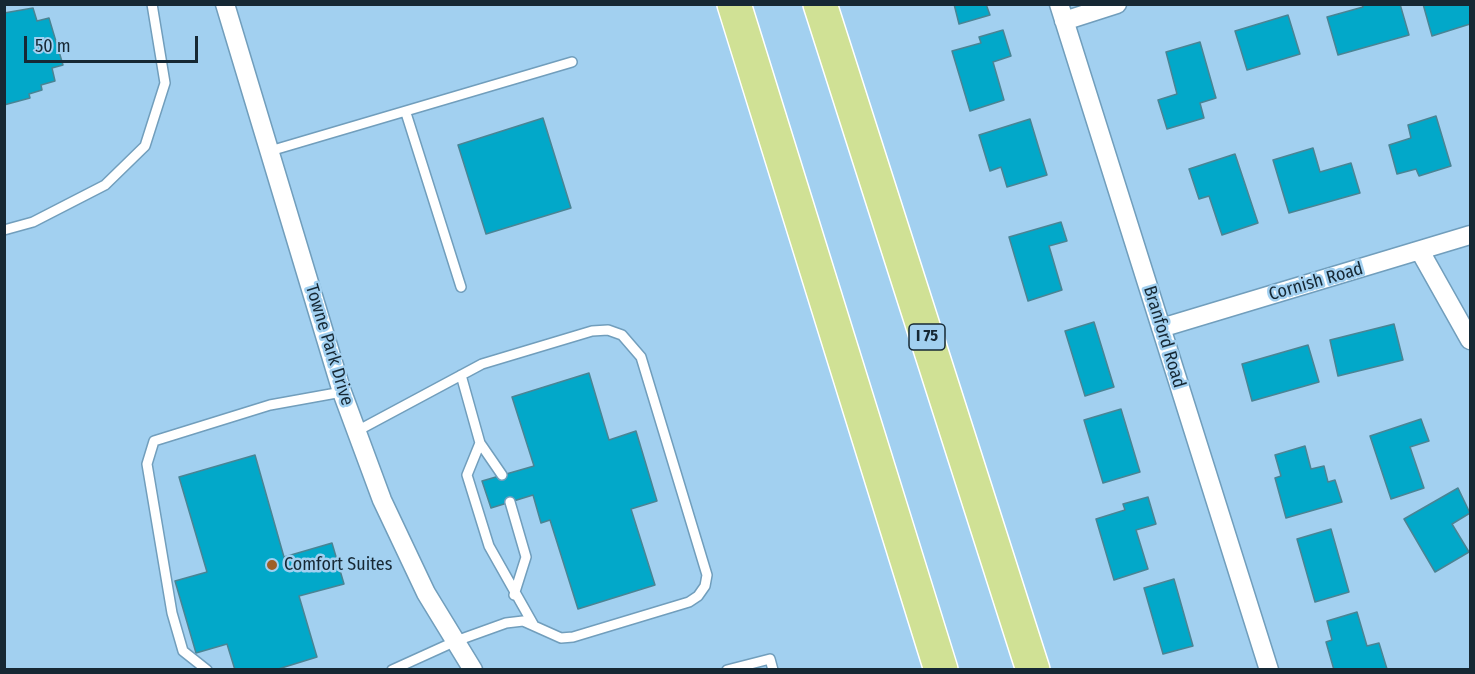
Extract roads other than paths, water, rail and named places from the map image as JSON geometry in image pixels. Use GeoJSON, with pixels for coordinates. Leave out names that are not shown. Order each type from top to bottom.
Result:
{"type":"FeatureCollection","features":[{"type":"Feature","properties":{"kind":"highway"},"geometry":{"type":"LineString","coordinates":[[734,4],[941,669]]}},
{"type":"Feature","properties":{"kind":"highway","name":"I 75"},"geometry":{"type":"LineString","coordinates":[[820,4],[1033,669]]}},
{"type":"Feature","properties":{"kind":"highway"},"geometry":{"type":"LineString","coordinates":[[903,551],[930,669]]}},
{"type":"Feature","properties":{"kind":"street","name":"Towne Park Drive"},"geometry":{"type":"LineString","coordinates":[[225,4],[342,392],[382,500],[426,593],[473,669]]}},
{"type":"Feature","properties":{"kind":"street"},"geometry":{"type":"LineString","coordinates":[[1062,13],[1117,4]]}},
{"type":"Feature","properties":{"kind":"street","name":"Branford Road"},"geometry":{"type":"LineString","coordinates":[[1062,13],[1269,669]]}},
{"type":"Feature","properties":{"kind":"street","name":"Cornish Road"},"geometry":{"type":"LineString","coordinates":[[1161,327],[1470,235]]}},
{"type":"Feature","properties":{"kind":"street"},"geometry":{"type":"LineString","coordinates":[[1420,251],[1470,340]]}},
{"type":"Feature","properties":{"kind":"lane"},"geometry":{"type":"LineString","coordinates":[[4,230],[33,222],[105,185],[145,146],[165,83],[153,4]]}},
{"type":"Feature","properties":{"kind":"lane"},"geometry":{"type":"LineString","coordinates":[[270,151],[573,62]]}},
{"type":"Feature","properties":{"kind":"lane"},"geometry":{"type":"LineString","coordinates":[[406,112],[461,287]]}},
{"type":"Feature","properties":{"kind":"lane"},"geometry":{"type":"LineString","coordinates":[[357,431],[482,364],[592,331],[608,330],[622,335],[641,357],[706,575],[702,591],[689,602],[573,637],[561,638],[523,621],[506,623],[456,641],[392,669]]}},
{"type":"Feature","properties":{"kind":"lane"},"geometry":{"type":"LineString","coordinates":[[461,375],[480,443],[502,475]]}},
{"type":"Feature","properties":{"kind":"lane"},"geometry":{"type":"LineString","coordinates":[[207,669],[183,651],[172,613],[147,464],[154,441],[270,405],[342,392]]}},
{"type":"Feature","properties":{"kind":"lane"},"geometry":{"type":"LineString","coordinates":[[480,443],[467,475],[489,546],[514,595],[533,624]]}},
{"type":"Feature","properties":{"kind":"lane"},"geometry":{"type":"LineString","coordinates":[[510,502],[526,557],[514,595]]}},
{"type":"Feature","properties":{"kind":"lane"},"geometry":{"type":"LineString","coordinates":[[727,669],[770,659],[772,669]]}},
{"type":"Feature","properties":{"kind":"place","name":"Comfort Suites"},"geometry":{"type":"Point","coordinates":[272,565]}}]}
